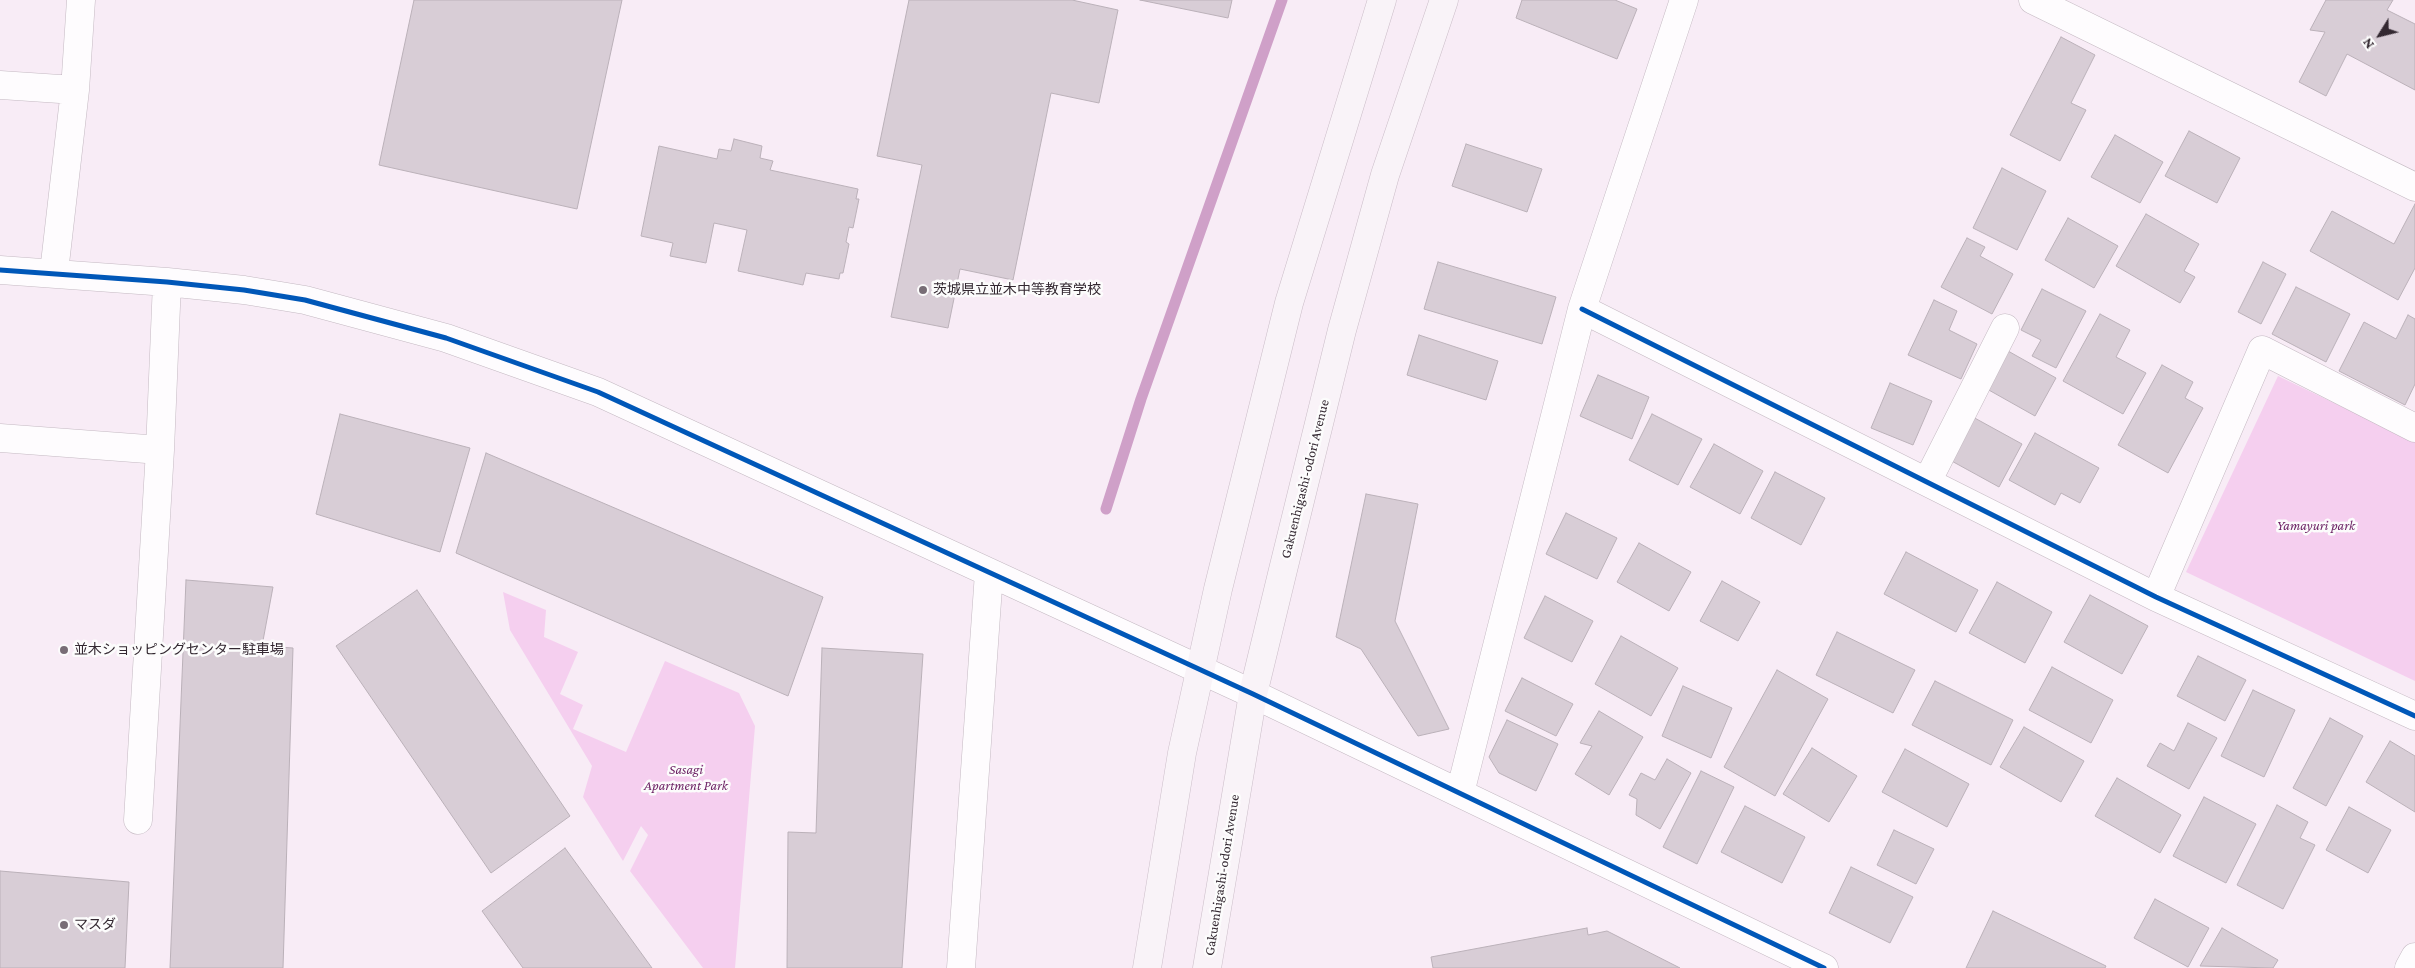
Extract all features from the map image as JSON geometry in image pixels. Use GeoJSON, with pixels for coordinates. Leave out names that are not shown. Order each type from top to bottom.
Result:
{"type":"FeatureCollection","features":[{"type":"Feature","properties":{"kind":"main road"},"geometry":{"type":"LineString","coordinates":[[1147,968],[1182,753],[1198,670],[1289,303],[1382,0]]}},
{"type":"Feature","properties":{"kind":"main road","name":"Gakuenhigashi-odori Avenue"},"geometry":{"type":"LineString","coordinates":[[1207,968],[1253,694],[1350,303],[1385,175],[1444,0]]}},
{"type":"Feature","properties":{"kind":"street"},"geometry":{"type":"LineString","coordinates":[[54,272],[75,90],[81,0]]}},
{"type":"Feature","properties":{"kind":"street"},"geometry":{"type":"LineString","coordinates":[[1460,793],[1582,309],[1684,0]]}},
{"type":"Feature","properties":{"kind":"street"},"geometry":{"type":"LineString","coordinates":[[2033,0],[2415,187]]}},
{"type":"Feature","properties":{"kind":"street"},"geometry":{"type":"LineString","coordinates":[[0,84],[75,90]]}},
{"type":"Feature","properties":{"kind":"street"},"geometry":{"type":"LineString","coordinates":[[0,270],[54,272],[167,282],[244,290],[305,300],[446,338],[598,392],[1253,694],[1824,968]]}},
{"type":"Feature","properties":{"kind":"street"},"geometry":{"type":"LineString","coordinates":[[138,820],[160,450],[167,282]]}},
{"type":"Feature","properties":{"kind":"street"},"geometry":{"type":"LineString","coordinates":[[1582,309],[2156,596],[2415,716]]}},
{"type":"Feature","properties":{"kind":"street"},"geometry":{"type":"LineString","coordinates":[[1927,482],[2005,328]]}},
{"type":"Feature","properties":{"kind":"street"},"geometry":{"type":"LineString","coordinates":[[2156,596],[2262,350],[2415,428]]}},
{"type":"Feature","properties":{"kind":"street"},"geometry":{"type":"LineString","coordinates":[[0,438],[160,450]]}},
{"type":"Feature","properties":{"kind":"street"},"geometry":{"type":"LineString","coordinates":[[961,968],[989,573]]}},
{"type":"Feature","properties":{"kind":"street"},"geometry":{"type":"LineString","coordinates":[[2409,968],[2415,957]]}},
{"type":"Feature","properties":{"kind":"green space","name":"Yamayuri park"},"geometry":{"type":"Polygon","coordinates":[[[2278,376],[2415,442],[2415,681],[2186,572],[2278,376]]]}},
{"type":"Feature","properties":{"kind":"green space","name":"Sasagi Apartment Park"},"geometry":{"type":"Polygon","coordinates":[[[503,592],[546,610],[544,637],[578,652],[560,694],[583,705],[573,729],[626,752],[665,661],[739,693],[755,726],[735,968],[703,968],[630,871],[648,835],[641,826],[623,861],[583,797],[592,766],[510,630],[503,592]]]}},
{"type":"Feature","properties":{"kind":"building"},"geometry":{"type":"Polygon","coordinates":[[[414,0],[622,0],[577,209],[379,165],[414,0]]]}},
{"type":"Feature","properties":{"kind":"building"},"geometry":{"type":"Polygon","coordinates":[[[909,0],[1072,0],[1118,10],[1099,103],[1051,93],[1013,280],[960,269],[948,328],[891,317],[922,165],[877,156],[909,0]]]}},
{"type":"Feature","properties":{"kind":"building"},"geometry":{"type":"Polygon","coordinates":[[[1140,0],[1232,0],[1228,18],[1140,0]]]}},
{"type":"Feature","properties":{"kind":"building"},"geometry":{"type":"Polygon","coordinates":[[[1522,0],[1615,0],[1637,9],[1617,59],[1516,18],[1522,0]]]}},
{"type":"Feature","properties":{"kind":"building"},"geometry":{"type":"Polygon","coordinates":[[[2326,0],[2393,0],[2387,10],[2415,24],[2415,90],[2347,54],[2326,96],[2299,82],[2325,32],[2310,30],[2326,0]]]}},
{"type":"Feature","properties":{"kind":"building"},"geometry":{"type":"Polygon","coordinates":[[[2061,37],[2095,55],[2071,103],[2086,110],[2060,161],[2010,135],[2061,37]]]}},
{"type":"Feature","properties":{"kind":"building"},"geometry":{"type":"Polygon","coordinates":[[[2189,131],[2240,158],[2217,203],[2165,176],[2189,131]]]}},
{"type":"Feature","properties":{"kind":"building"},"geometry":{"type":"Polygon","coordinates":[[[2115,135],[2163,162],[2140,203],[2091,177],[2115,135]]]}},
{"type":"Feature","properties":{"kind":"building"},"geometry":{"type":"Polygon","coordinates":[[[734,139],[762,146],[760,158],[773,161],[770,170],[858,189],[856,199],[859,199],[853,228],[849,227],[846,242],[849,244],[843,273],[840,273],[839,279],[806,273],[803,285],[738,271],[747,230],[714,223],[706,263],[670,256],[673,243],[641,236],[659,146],[717,159],[719,149],[731,151],[734,139]]]}},
{"type":"Feature","properties":{"kind":"building"},"geometry":{"type":"Polygon","coordinates":[[[1466,144],[1542,169],[1527,212],[1452,186],[1466,144]]]}},
{"type":"Feature","properties":{"kind":"building"},"geometry":{"type":"Polygon","coordinates":[[[2002,168],[2046,191],[2017,250],[1973,228],[2002,168]]]}},
{"type":"Feature","properties":{"kind":"building"},"geometry":{"type":"Polygon","coordinates":[[[2415,204],[2415,268],[2398,300],[2310,251],[2332,211],[2394,244],[2415,204]]]}},
{"type":"Feature","properties":{"kind":"building"},"geometry":{"type":"Polygon","coordinates":[[[2146,214],[2199,244],[2184,271],[2195,277],[2180,303],[2116,266],[2146,214]]]}},
{"type":"Feature","properties":{"kind":"building"},"geometry":{"type":"Polygon","coordinates":[[[2068,218],[2118,246],[2094,288],[2045,260],[2068,218]]]}},
{"type":"Feature","properties":{"kind":"building"},"geometry":{"type":"Polygon","coordinates":[[[1967,238],[1985,247],[1980,256],[2013,274],[1992,314],[1941,287],[1967,238]]]}},
{"type":"Feature","properties":{"kind":"building"},"geometry":{"type":"Polygon","coordinates":[[[1438,262],[1556,297],[1542,344],[1424,309],[1438,262]]]}},
{"type":"Feature","properties":{"kind":"building"},"geometry":{"type":"Polygon","coordinates":[[[2263,262],[2286,274],[2261,324],[2238,312],[2263,262]]]}},
{"type":"Feature","properties":{"kind":"building"},"geometry":{"type":"Polygon","coordinates":[[[2296,287],[2350,314],[2326,362],[2272,334],[2296,287]]]}},
{"type":"Feature","properties":{"kind":"building"},"geometry":{"type":"Polygon","coordinates":[[[2042,289],[2086,311],[2056,368],[2032,356],[2041,340],[2021,330],[2042,289]]]}},
{"type":"Feature","properties":{"kind":"building"},"geometry":{"type":"Polygon","coordinates":[[[1934,300],[1957,311],[1949,330],[1977,344],[1961,379],[1908,355],[1934,300]]]}},
{"type":"Feature","properties":{"kind":"building"},"geometry":{"type":"Polygon","coordinates":[[[2100,314],[2130,330],[2116,357],[2146,373],[2123,414],[2063,381],[2100,314]]]}},
{"type":"Feature","properties":{"kind":"building"},"geometry":{"type":"Polygon","coordinates":[[[2408,315],[2415,319],[2415,384],[2405,405],[2339,371],[2364,322],[2396,339],[2408,315]]]}},
{"type":"Feature","properties":{"kind":"building"},"geometry":{"type":"Polygon","coordinates":[[[1419,335],[1498,361],[1486,400],[1407,375],[1419,335]]]}},
{"type":"Feature","properties":{"kind":"building"},"geometry":{"type":"Polygon","coordinates":[[[2008,351],[2056,378],[2035,416],[1987,389],[2008,351]]]}},
{"type":"Feature","properties":{"kind":"building"},"geometry":{"type":"Polygon","coordinates":[[[2162,365],[2193,382],[2185,398],[2203,408],[2168,473],[2118,445],[2162,365]]]}},
{"type":"Feature","properties":{"kind":"building"},"geometry":{"type":"Polygon","coordinates":[[[1598,375],[1649,397],[1632,439],[1580,416],[1598,375]]]}},
{"type":"Feature","properties":{"kind":"building"},"geometry":{"type":"Polygon","coordinates":[[[1890,383],[1932,401],[1913,445],[1871,428],[1890,383]]]}},
{"type":"Feature","properties":{"kind":"building"},"geometry":{"type":"Polygon","coordinates":[[[340,414],[470,448],[440,552],[316,514],[340,414]]]}},
{"type":"Feature","properties":{"kind":"building"},"geometry":{"type":"Polygon","coordinates":[[[1652,414],[1702,439],[1678,485],[1629,460],[1652,414]]]}},
{"type":"Feature","properties":{"kind":"building"},"geometry":{"type":"Polygon","coordinates":[[[1971,416],[2022,444],[1999,487],[1948,459],[1971,416]]]}},
{"type":"Feature","properties":{"kind":"building"},"geometry":{"type":"Polygon","coordinates":[[[2035,433],[2099,468],[2080,503],[2061,493],[2055,505],[2009,480],[2035,433]]]}},
{"type":"Feature","properties":{"kind":"building"},"geometry":{"type":"Polygon","coordinates":[[[1714,444],[1763,471],[1740,514],[1690,487],[1714,444]]]}},
{"type":"Feature","properties":{"kind":"building"},"geometry":{"type":"Polygon","coordinates":[[[486,453],[823,597],[788,696],[456,553],[486,453]]]}},
{"type":"Feature","properties":{"kind":"building"},"geometry":{"type":"Polygon","coordinates":[[[1775,472],[1825,498],[1801,545],[1751,518],[1775,472]]]}},
{"type":"Feature","properties":{"kind":"building"},"geometry":{"type":"Polygon","coordinates":[[[1366,494],[1418,504],[1395,621],[1449,729],[1418,736],[1361,649],[1336,637],[1366,494]]]}},
{"type":"Feature","properties":{"kind":"building"},"geometry":{"type":"Polygon","coordinates":[[[1566,513],[1617,538],[1597,579],[1546,554],[1566,513]]]}},
{"type":"Feature","properties":{"kind":"building"},"geometry":{"type":"Polygon","coordinates":[[[1639,543],[1691,572],[1669,611],[1617,582],[1639,543]]]}},
{"type":"Feature","properties":{"kind":"building"},"geometry":{"type":"Polygon","coordinates":[[[1906,552],[1978,590],[1956,632],[1884,594],[1906,552]]]}},
{"type":"Feature","properties":{"kind":"building"},"geometry":{"type":"Polygon","coordinates":[[[186,580],[273,587],[262,646],[293,648],[283,968],[170,968],[186,580]]]}},
{"type":"Feature","properties":{"kind":"building"},"geometry":{"type":"Polygon","coordinates":[[[1722,581],[1760,602],[1738,641],[1700,621],[1722,581]]]}},
{"type":"Feature","properties":{"kind":"building"},"geometry":{"type":"Polygon","coordinates":[[[1997,582],[2052,612],[2025,663],[1969,633],[1997,582]]]}},
{"type":"Feature","properties":{"kind":"building"},"geometry":{"type":"Polygon","coordinates":[[[417,590],[570,816],[491,873],[336,646],[417,590]]]}},
{"type":"Feature","properties":{"kind":"building"},"geometry":{"type":"Polygon","coordinates":[[[2090,595],[2148,626],[2122,674],[2064,642],[2090,595]]]}},
{"type":"Feature","properties":{"kind":"building"},"geometry":{"type":"Polygon","coordinates":[[[1545,596],[1593,621],[1572,662],[1524,638],[1545,596]]]}},
{"type":"Feature","properties":{"kind":"building"},"geometry":{"type":"Polygon","coordinates":[[[1837,632],[1915,670],[1893,713],[1816,675],[1837,632]]]}},
{"type":"Feature","properties":{"kind":"building"},"geometry":{"type":"Polygon","coordinates":[[[1621,636],[1678,668],[1651,716],[1595,684],[1621,636]]]}},
{"type":"Feature","properties":{"kind":"building"},"geometry":{"type":"Polygon","coordinates":[[[822,648],[923,654],[902,968],[787,968],[788,832],[816,833],[822,648]]]}},
{"type":"Feature","properties":{"kind":"building"},"geometry":{"type":"Polygon","coordinates":[[[2198,656],[2246,680],[2225,721],[2177,696],[2198,656]]]}},
{"type":"Feature","properties":{"kind":"building"},"geometry":{"type":"Polygon","coordinates":[[[2052,667],[2113,700],[2091,743],[2029,710],[2052,667]]]}},
{"type":"Feature","properties":{"kind":"building"},"geometry":{"type":"Polygon","coordinates":[[[1777,670],[1828,699],[1775,796],[1724,767],[1777,670]]]}},
{"type":"Feature","properties":{"kind":"building"},"geometry":{"type":"Polygon","coordinates":[[[1522,678],[1573,704],[1556,736],[1505,711],[1522,678]]]}},
{"type":"Feature","properties":{"kind":"building"},"geometry":{"type":"Polygon","coordinates":[[[1935,681],[2013,720],[1991,765],[1912,725],[1935,681]]]}},
{"type":"Feature","properties":{"kind":"building"},"geometry":{"type":"Polygon","coordinates":[[[1683,686],[1732,708],[1711,758],[1662,736],[1683,686]]]}},
{"type":"Feature","properties":{"kind":"building"},"geometry":{"type":"Polygon","coordinates":[[[2253,690],[2295,710],[2264,777],[2221,756],[2253,690]]]}},
{"type":"Feature","properties":{"kind":"building"},"geometry":{"type":"Polygon","coordinates":[[[1599,711],[1643,737],[1609,795],[1575,774],[1592,746],[1580,743],[1599,711]]]}},
{"type":"Feature","properties":{"kind":"building"},"geometry":{"type":"Polygon","coordinates":[[[2330,718],[2363,736],[2326,806],[2293,788],[2330,718]]]}},
{"type":"Feature","properties":{"kind":"building"},"geometry":{"type":"Polygon","coordinates":[[[1507,720],[1558,744],[1536,791],[1499,773],[1489,757],[1507,720]]]}},
{"type":"Feature","properties":{"kind":"building"},"geometry":{"type":"Polygon","coordinates":[[[2188,723],[2217,738],[2189,789],[2147,766],[2160,743],[2174,751],[2188,723]]]}},
{"type":"Feature","properties":{"kind":"building"},"geometry":{"type":"Polygon","coordinates":[[[2024,727],[2084,761],[2061,802],[2000,767],[2024,727]]]}},
{"type":"Feature","properties":{"kind":"building"},"geometry":{"type":"Polygon","coordinates":[[[2390,741],[2415,756],[2415,812],[2366,782],[2390,741]]]}},
{"type":"Feature","properties":{"kind":"building"},"geometry":{"type":"Polygon","coordinates":[[[1812,748],[1857,776],[1829,822],[1783,794],[1812,748]]]}},
{"type":"Feature","properties":{"kind":"building"},"geometry":{"type":"Polygon","coordinates":[[[1905,749],[1969,784],[1947,827],[1882,792],[1905,749]]]}},
{"type":"Feature","properties":{"kind":"building"},"geometry":{"type":"Polygon","coordinates":[[[1667,759],[1691,773],[1660,829],[1636,815],[1637,799],[1629,795],[1641,773],[1655,780],[1667,759]]]}},
{"type":"Feature","properties":{"kind":"building"},"geometry":{"type":"Polygon","coordinates":[[[1701,771],[1734,787],[1697,864],[1663,847],[1701,771]]]}},
{"type":"Feature","properties":{"kind":"building"},"geometry":{"type":"Polygon","coordinates":[[[2117,778],[2181,815],[2160,853],[2095,816],[2117,778]]]}},
{"type":"Feature","properties":{"kind":"building"},"geometry":{"type":"Polygon","coordinates":[[[2204,797],[2256,824],[2226,883],[2173,856],[2204,797]]]}},
{"type":"Feature","properties":{"kind":"building"},"geometry":{"type":"Polygon","coordinates":[[[2277,805],[2308,822],[2300,838],[2315,845],[2283,909],[2237,885],[2277,805]]]}},
{"type":"Feature","properties":{"kind":"building"},"geometry":{"type":"Polygon","coordinates":[[[1745,806],[1805,837],[1782,883],[1721,852],[1745,806]]]}},
{"type":"Feature","properties":{"kind":"building"},"geometry":{"type":"Polygon","coordinates":[[[2349,807],[2391,830],[2368,873],[2326,850],[2349,807]]]}},
{"type":"Feature","properties":{"kind":"building"},"geometry":{"type":"Polygon","coordinates":[[[1894,830],[1934,849],[1916,884],[1877,865],[1894,830]]]}},
{"type":"Feature","properties":{"kind":"building"},"geometry":{"type":"Polygon","coordinates":[[[565,848],[652,968],[523,968],[482,911],[565,848]]]}},
{"type":"Feature","properties":{"kind":"building"},"geometry":{"type":"Polygon","coordinates":[[[1851,867],[1913,897],[1890,943],[1829,913],[1851,867]]]}},
{"type":"Feature","properties":{"kind":"building","name":"マスダ"},"geometry":{"type":"Polygon","coordinates":[[[0,871],[129,882],[125,968],[0,968],[0,871]]]}},
{"type":"Feature","properties":{"kind":"building"},"geometry":{"type":"Polygon","coordinates":[[[2155,899],[2209,928],[2188,967],[2134,938],[2155,899]]]}},
{"type":"Feature","properties":{"kind":"building"},"geometry":{"type":"Polygon","coordinates":[[[1993,911],[2106,966],[2105,968],[1966,968],[1993,911]]]}},
{"type":"Feature","properties":{"kind":"building"},"geometry":{"type":"Polygon","coordinates":[[[1587,928],[1588,935],[1607,931],[1680,968],[1433,968],[1431,957],[1587,928]]]}},
{"type":"Feature","properties":{"kind":"building"},"geometry":{"type":"Polygon","coordinates":[[[2222,928],[2278,960],[2273,968],[2200,966],[2222,928]]]}},
{"type":"Feature","properties":{"kind":"waterway"},"geometry":{"type":"LineString","coordinates":[[1106,509],[1141,399],[1282,0]]}},
{"type":"Feature","properties":{"kind":"cycle path"},"geometry":{"type":"LineString","coordinates":[[0,270],[167,282],[244,290],[305,300],[446,338],[598,392],[1253,694],[1824,968]]}},
{"type":"Feature","properties":{"kind":"cycle path"},"geometry":{"type":"LineString","coordinates":[[1582,309],[2156,597],[2415,716]]}},
{"type":"Feature","properties":{"kind":"place","name":"茨城県立並木中等教育学校"},"geometry":{"type":"Point","coordinates":[923,290]}},
{"type":"Feature","properties":{"kind":"place","name":"並木ショッピングセンター駐車場"},"geometry":{"type":"Point","coordinates":[64,650]}},
{"type":"Feature","properties":{"kind":"place","name":"マスダ"},"geometry":{"type":"Point","coordinates":[64,925]}}]}
